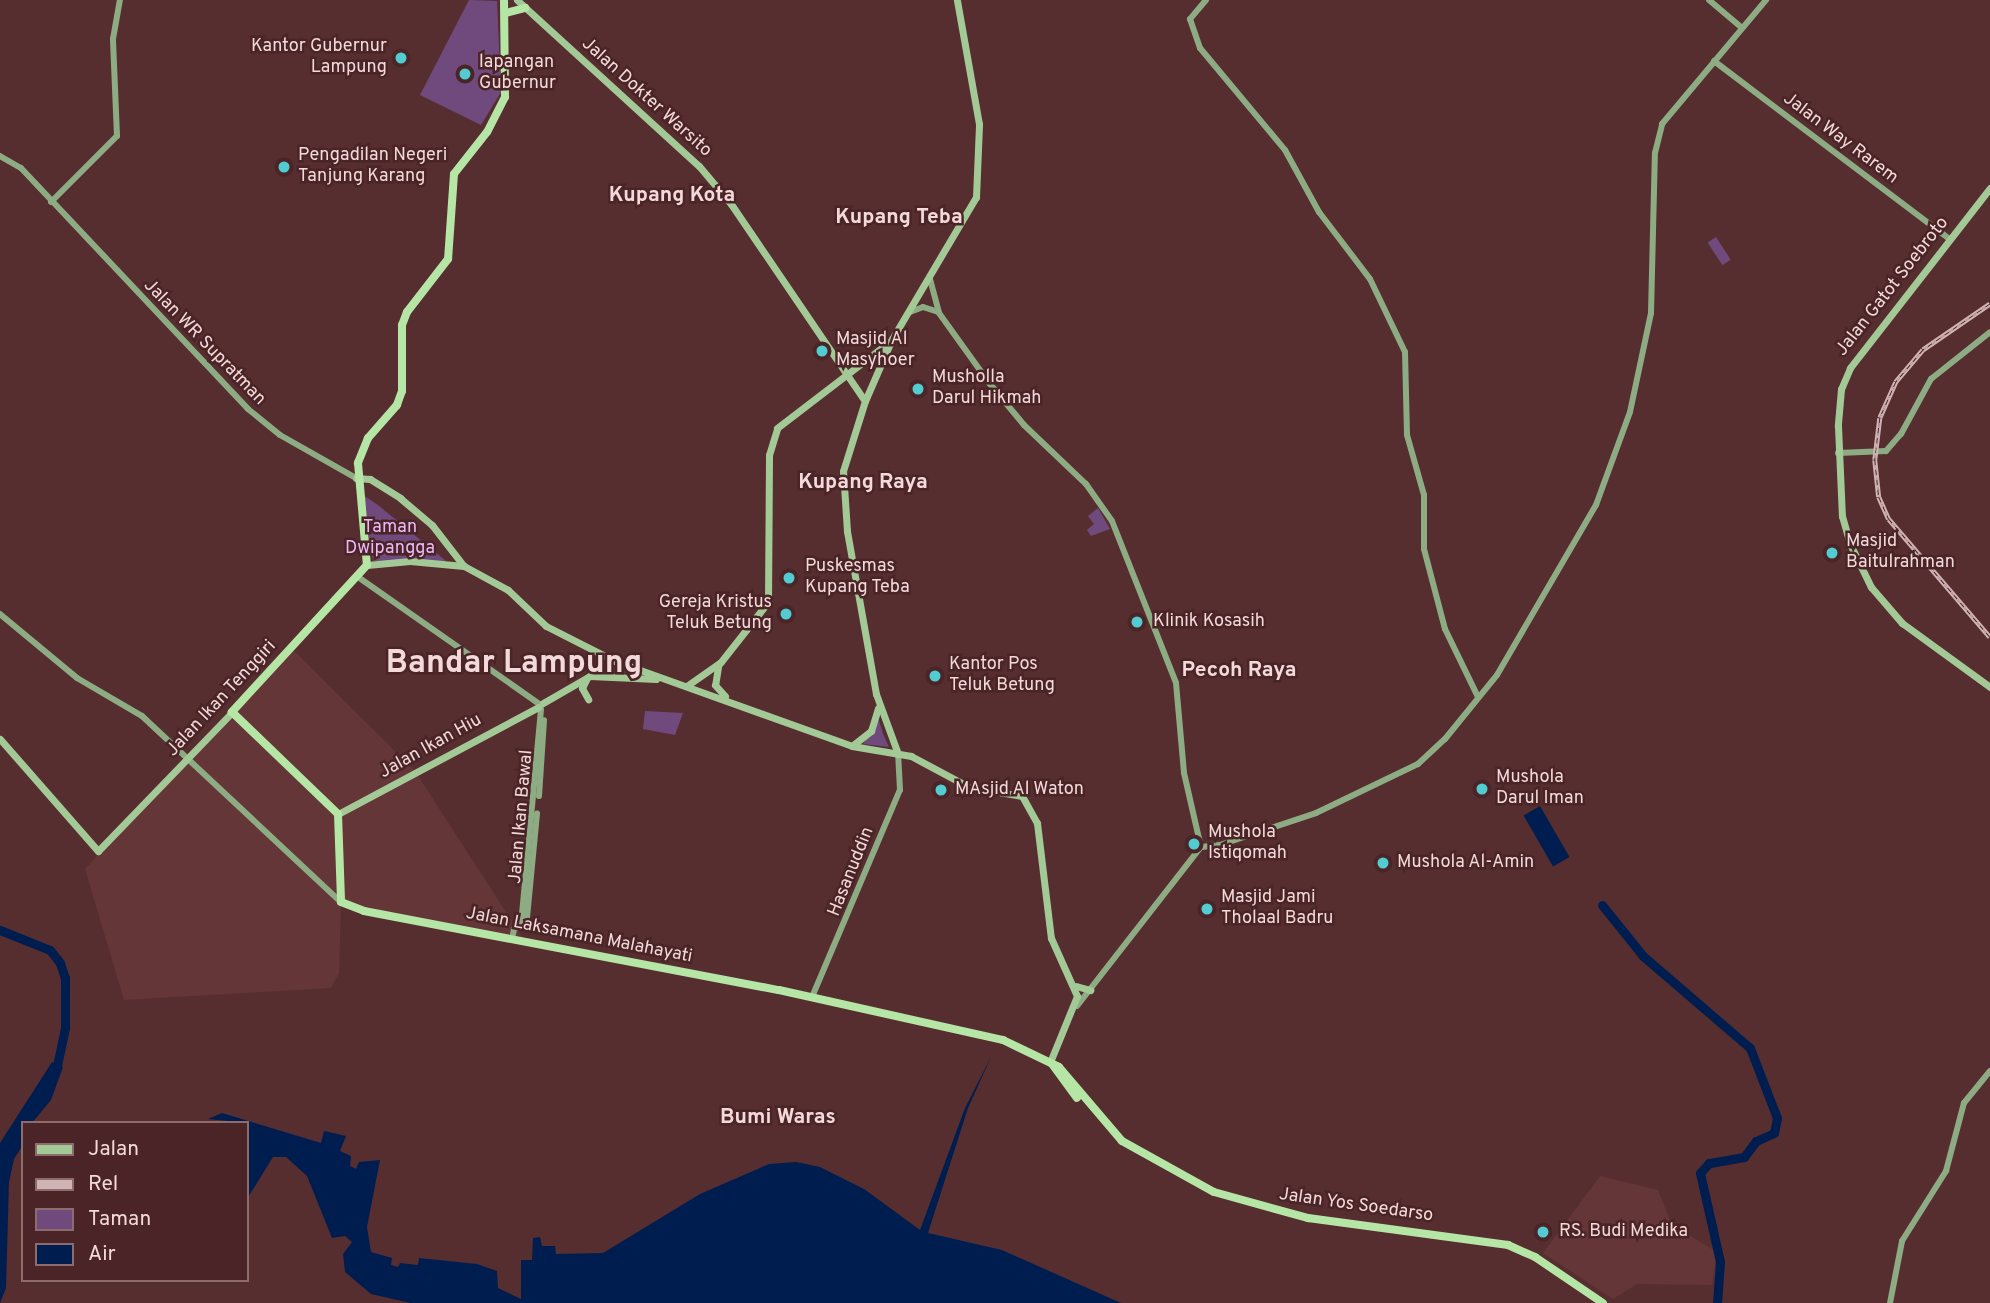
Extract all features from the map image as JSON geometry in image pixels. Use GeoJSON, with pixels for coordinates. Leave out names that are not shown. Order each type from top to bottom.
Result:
{"type":"FeatureCollection","features":[{"type":"Feature","properties":{"kind":"highway"},"geometry":{"type":"LineString","coordinates":[[367,565],[356,478],[363,445],[402,391],[402,325],[407,312],[448,258],[454,174],[487,132],[505,97],[504,0]]}},
{"type":"Feature","properties":{"kind":"highway"},"geometry":{"type":"LineString","coordinates":[[506,13],[525,8]]}},
{"type":"Feature","properties":{"kind":"highway","name":"Jalan Ikan Tenggiri"},"geometry":{"type":"LineString","coordinates":[[232,712],[367,565]]}},
{"type":"Feature","properties":{"kind":"highway"},"geometry":{"type":"LineString","coordinates":[[232,712],[338,814],[341,902]]}},
{"type":"Feature","properties":{"kind":"highway","name":"Jalan Laksamana Malahayati"},"geometry":{"type":"LineString","coordinates":[[341,902],[526,943],[812,998],[989,1036],[1040,1055]]}},
{"type":"Feature","properties":{"kind":"highway","name":"Jalan Yos Soedarso"},"geometry":{"type":"LineString","coordinates":[[1040,1055],[1051,1063],[1122,1140],[1183,1177],[1269,1209],[1338,1224],[1507,1249],[1595,1303]]}},
{"type":"Feature","properties":{"kind":"highway","name":"Jalan Yos Soedarso"},"geometry":{"type":"LineString","coordinates":[[1338,1224],[1508,1245],[1535,1257],[1603,1303]]}},
{"type":"Feature","properties":{"kind":"main road","name":"Jalan Dokter Warsito"},"geometry":{"type":"LineString","coordinates":[[517,0],[699,166],[731,204],[864,401]]}},
{"type":"Feature","properties":{"kind":"main road"},"geometry":{"type":"LineString","coordinates":[[898,754],[879,708],[843,483],[846,452],[880,365],[892,339],[973,203],[979,178],[979,124],[957,0]]}},
{"type":"Feature","properties":{"kind":"main road","name":"Jalan Gatot Soebroto"},"geometry":{"type":"LineString","coordinates":[[1990,188],[1850,368],[1839,401],[1838,453],[1846,530],[1871,587],[1902,623],[1990,687]]}},
{"type":"Feature","properties":{"kind":"main road"},"geometry":{"type":"LineString","coordinates":[[688,685],[704,677],[720,663],[768,602],[772,436],[789,416],[892,339]]}},
{"type":"Feature","properties":{"kind":"main road"},"geometry":{"type":"LineString","coordinates":[[866,361],[880,365]]}},
{"type":"Feature","properties":{"kind":"main road"},"geometry":{"type":"LineString","coordinates":[[356,478],[370,479],[400,498],[437,531],[464,566]]}},
{"type":"Feature","properties":{"kind":"main road"},"geometry":{"type":"LineString","coordinates":[[367,565],[410,561],[464,566],[508,590],[546,625],[569,639],[671,680],[852,746],[911,756],[969,787],[1017,793],[1030,804],[1037,823],[1052,941],[1076,986],[1077,1006],[1052,1049],[1051,1063]]}},
{"type":"Feature","properties":{"kind":"main road"},"geometry":{"type":"LineString","coordinates":[[720,663],[715,685],[728,699]]}},
{"type":"Feature","properties":{"kind":"main road"},"geometry":{"type":"LineString","coordinates":[[588,699],[582,688],[590,676],[671,680]]}},
{"type":"Feature","properties":{"kind":"main road","name":"Jalan Ikan Hiu"},"geometry":{"type":"LineString","coordinates":[[338,814],[541,706],[590,676]]}},
{"type":"Feature","properties":{"kind":"main road"},"geometry":{"type":"LineString","coordinates":[[704,677],[710,685],[704,690]]}},
{"type":"Feature","properties":{"kind":"main road"},"geometry":{"type":"LineString","coordinates":[[852,746],[871,731],[879,708]]}},
{"type":"Feature","properties":{"kind":"main road","name":"Jalan Ikan Tenggiri"},"geometry":{"type":"LineString","coordinates":[[0,739],[98,851],[232,712]]}},
{"type":"Feature","properties":{"kind":"main road"},"geometry":{"type":"LineString","coordinates":[[1076,986],[1090,990]]}},
{"type":"Feature","properties":{"kind":"main road"},"geometry":{"type":"LineString","coordinates":[[1040,1055],[1052,1049]]}},
{"type":"Feature","properties":{"kind":"street"},"geometry":{"type":"LineString","coordinates":[[51,202],[117,136],[113,39],[120,0]]}},
{"type":"Feature","properties":{"kind":"street"},"geometry":{"type":"LineString","coordinates":[[1206,0],[1190,19],[1195,41],[1223,80],[1285,150],[1318,212],[1370,279],[1405,352],[1407,435],[1424,495],[1426,556],[1446,629],[1478,697]]}},
{"type":"Feature","properties":{"kind":"street"},"geometry":{"type":"LineString","coordinates":[[1709,0],[1742,28]]}},
{"type":"Feature","properties":{"kind":"street"},"geometry":{"type":"LineString","coordinates":[[1077,1006],[1201,847],[1220,845],[1316,813],[1412,767],[1445,739],[1499,671],[1590,516],[1630,412],[1650,324],[1658,133],[1665,117],[1766,0]]}},
{"type":"Feature","properties":{"kind":"street","name":"Jalan Way Rarem"},"geometry":{"type":"LineString","coordinates":[[1714,61],[1950,239]]}},
{"type":"Feature","properties":{"kind":"street","name":"Jalan WR Supratman"},"geometry":{"type":"LineString","coordinates":[[0,156],[21,168],[247,410],[280,435],[356,478]]}},
{"type":"Feature","properties":{"kind":"street"},"geometry":{"type":"LineString","coordinates":[[930,279],[939,313],[1007,406],[1086,484],[1112,521],[1176,684],[1184,773],[1201,847]]}},
{"type":"Feature","properties":{"kind":"street"},"geometry":{"type":"LineString","coordinates":[[910,312],[923,307],[939,313]]}},
{"type":"Feature","properties":{"kind":"street"},"geometry":{"type":"LineString","coordinates":[[1838,453],[1886,451],[1901,434],[1931,379],[1990,332]]}},
{"type":"Feature","properties":{"kind":"street"},"geometry":{"type":"LineString","coordinates":[[358,577],[541,706]]}},
{"type":"Feature","properties":{"kind":"street"},"geometry":{"type":"LineString","coordinates":[[0,614],[77,678],[130,706],[341,902]]}},
{"type":"Feature","properties":{"kind":"street","name":"Jalan Ikan Bawal"},"geometry":{"type":"LineString","coordinates":[[526,943],[524,927],[541,706]]}},
{"type":"Feature","properties":{"kind":"street","name":"Hasanuddin"},"geometry":{"type":"LineString","coordinates":[[812,998],[900,790],[898,754]]}},
{"type":"Feature","properties":{"kind":"street","name":"Jalan Ikan Bawal"},"geometry":{"type":"LineString","coordinates":[[512,940],[514,929],[524,927]]}},
{"type":"Feature","properties":{"kind":"street"},"geometry":{"type":"LineString","coordinates":[[1890,1303],[1902,1241],[1946,1171],[1964,1103],[1990,1071]]}},
{"type":"Feature","properties":{"kind":"shaded area"},"geometry":{"type":"Polygon","coordinates":[[[291,648],[415,771],[526,943],[341,906],[339,973],[331,988],[124,1000],[85,869],[291,648]]]}},
{"type":"Feature","properties":{"kind":"shaded area"},"geometry":{"type":"Polygon","coordinates":[[[1600,1176],[1658,1190],[1672,1225],[1717,1252],[1712,1285],[1637,1284],[1613,1299],[1543,1253],[1600,1176]]]}},
{"type":"Feature","properties":{"kind":"green space","name":"lapangan Gubernur"},"geometry":{"type":"Polygon","coordinates":[[[469,0],[497,1],[501,92],[481,125],[420,95],[469,0]]]}},
{"type":"Feature","properties":{"kind":"green space"},"geometry":{"type":"Polygon","coordinates":[[[1716,237],[1731,260],[1722,265],[1708,242],[1716,237]]]}},
{"type":"Feature","properties":{"kind":"green space","name":"Taman Dwipangga"},"geometry":{"type":"Polygon","coordinates":[[[363,495],[378,505],[446,561],[373,561],[363,495]]]}},
{"type":"Feature","properties":{"kind":"green space"},"geometry":{"type":"Polygon","coordinates":[[[1098,508],[1110,529],[1091,536],[1087,530],[1094,524],[1088,516],[1098,508]]]}},
{"type":"Feature","properties":{"kind":"green space"},"geometry":{"type":"Polygon","coordinates":[[[645,711],[683,713],[675,735],[643,729],[645,711]]]}},
{"type":"Feature","properties":{"kind":"green space"},"geometry":{"type":"Polygon","coordinates":[[[878,717],[883,734],[889,747],[863,744],[878,717]]]}},
{"type":"Feature","properties":{"kind":"water"},"geometry":{"type":"Polygon","coordinates":[[[1540,806],[1570,857],[1553,867],[1524,815],[1540,806]]]}},
{"type":"Feature","properties":{"kind":"water"},"geometry":{"type":"Polygon","coordinates":[[[991,1057],[968,1108],[928,1233],[1002,1250],[1121,1303],[410,1303],[371,1294],[345,1272],[343,1254],[352,1242],[345,1236],[332,1238],[307,1176],[286,1157],[273,1157],[248,1197],[248,1121],[208,1119],[222,1113],[321,1143],[324,1131],[346,1136],[340,1151],[351,1156],[350,1166],[356,1169],[359,1162],[380,1160],[367,1227],[371,1252],[392,1258],[391,1265],[398,1267],[400,1263],[418,1265],[419,1258],[477,1264],[497,1271],[498,1288],[521,1299],[521,1260],[532,1260],[533,1238],[540,1237],[542,1246],[555,1246],[556,1254],[603,1253],[700,1194],[769,1164],[796,1162],[820,1167],[864,1189],[920,1230],[965,1108],[991,1057]]]}},
{"type":"Feature","properties":{"kind":"water"},"geometry":{"type":"Polygon","coordinates":[[[52,1062],[63,1067],[51,1100],[34,1121],[21,1121],[21,1148],[14,1159],[9,1182],[6,1288],[0,1303],[0,1143],[52,1062]]]}},
{"type":"Feature","properties":{"kind":"waterway"},"geometry":{"type":"LineString","coordinates":[[1602,905],[1643,956],[1750,1048],[1777,1118],[1774,1133],[1756,1141],[1744,1157],[1709,1163],[1700,1173],[1720,1262],[1717,1303]]}},
{"type":"Feature","properties":{"kind":"waterway"},"geometry":{"type":"LineString","coordinates":[[0,930],[50,950],[60,963],[65,978],[65,1028],[57,1065]]}},
{"type":"Feature","properties":{"kind":"railway"},"geometry":{"type":"LineString","coordinates":[[1990,304],[1923,350],[1896,382],[1880,418],[1875,460],[1879,497],[1889,519],[1990,637]]}},
{"type":"Feature","properties":{"kind":"place","name":"Kantor Gubernur Lampung"},"geometry":{"type":"Point","coordinates":[401,58]}},
{"type":"Feature","properties":{"kind":"place","name":"lapangan Gubernur"},"geometry":{"type":"Point","coordinates":[465,74]}},
{"type":"Feature","properties":{"kind":"place","name":"Pengadilan Negeri Tanjung Karang"},"geometry":{"type":"Point","coordinates":[284,167]}},
{"type":"Feature","properties":{"kind":"place","name":"Masjid Al Masyhoer"},"geometry":{"type":"Point","coordinates":[822,351]}},
{"type":"Feature","properties":{"kind":"place","name":"Musholla Darul Hikmah"},"geometry":{"type":"Point","coordinates":[918,389]}},
{"type":"Feature","properties":{"kind":"place","name":"Masjid Baitulrahman"},"geometry":{"type":"Point","coordinates":[1832,553]}},
{"type":"Feature","properties":{"kind":"place","name":"Puskesmas Kupang Teba"},"geometry":{"type":"Point","coordinates":[789,578]}},
{"type":"Feature","properties":{"kind":"place","name":"Gereja Kristus Teluk Betung"},"geometry":{"type":"Point","coordinates":[786,614]}},
{"type":"Feature","properties":{"kind":"place","name":"Klinik Kosasih"},"geometry":{"type":"Point","coordinates":[1137,622]}},
{"type":"Feature","properties":{"kind":"place","name":"Kantor Pos Teluk Betung"},"geometry":{"type":"Point","coordinates":[935,676]}},
{"type":"Feature","properties":{"kind":"place","name":"Mushola Darul Iman"},"geometry":{"type":"Point","coordinates":[1482,789]}},
{"type":"Feature","properties":{"kind":"place","name":"MAsjid Al Waton"},"geometry":{"type":"Point","coordinates":[941,790]}},
{"type":"Feature","properties":{"kind":"place","name":"Mushola Istiqomah"},"geometry":{"type":"Point","coordinates":[1194,844]}},
{"type":"Feature","properties":{"kind":"place","name":"Mushola Al-Amin"},"geometry":{"type":"Point","coordinates":[1383,863]}},
{"type":"Feature","properties":{"kind":"place","name":"Masjid Jami Tholaal Badru"},"geometry":{"type":"Point","coordinates":[1207,909]}},
{"type":"Feature","properties":{"kind":"place","name":"RS. Budi Medika"},"geometry":{"type":"Point","coordinates":[1543,1232]}},
{"type":"Feature","properties":{"kind":"district","name":"Kupang Kota"},"geometry":{"type":"Point","coordinates":[672,196]}},
{"type":"Feature","properties":{"kind":"district","name":"Kupang Teba"},"geometry":{"type":"Point","coordinates":[899,218]}},
{"type":"Feature","properties":{"kind":"district","name":"Kupang Raya"},"geometry":{"type":"Point","coordinates":[863,483]}},
{"type":"Feature","properties":{"kind":"district","name":"Bandar Lampung"},"geometry":{"type":"Point","coordinates":[514,664]}},
{"type":"Feature","properties":{"kind":"district","name":"Pecoh Raya"},"geometry":{"type":"Point","coordinates":[1239,671]}},
{"type":"Feature","properties":{"kind":"district","name":"Bumi Waras"},"geometry":{"type":"Point","coordinates":[778,1118]}}]}
